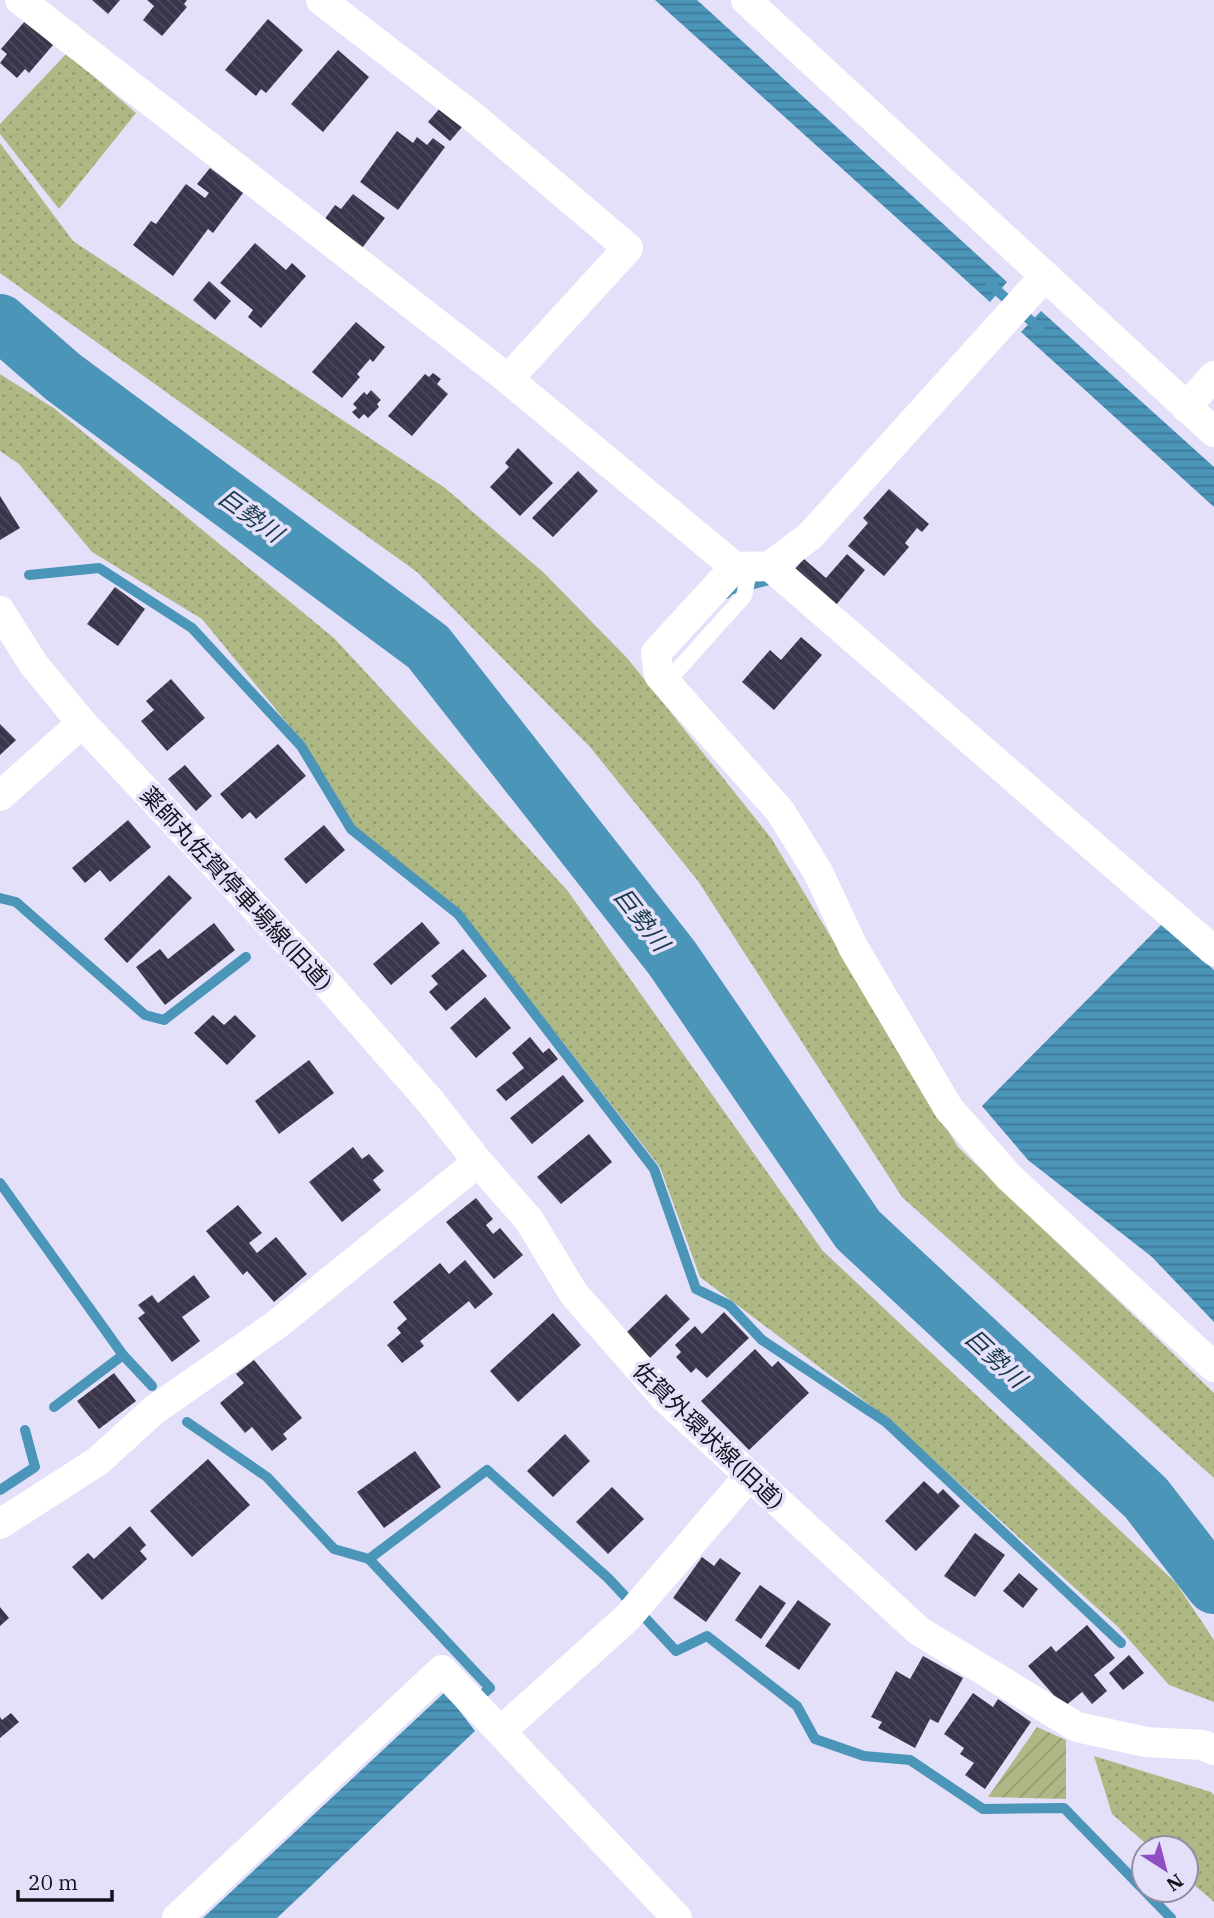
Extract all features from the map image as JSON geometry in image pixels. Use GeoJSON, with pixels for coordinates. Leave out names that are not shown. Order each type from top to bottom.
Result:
{"type":"FeatureCollection","features":[{"type":"Feature","properties":{"kind":"street"},"geometry":{"type":"LineString","coordinates":[[20,0],[752,567],[1214,951]]}},
{"type":"Feature","properties":{"kind":"street"},"geometry":{"type":"LineString","coordinates":[[321,0],[477,120],[628,248],[508,379]]}},
{"type":"Feature","properties":{"kind":"street"},"geometry":{"type":"LineString","coordinates":[[746,0],[1214,432]]}},
{"type":"Feature","properties":{"kind":"street"},"geometry":{"type":"LineString","coordinates":[[1045,276],[810,536],[752,567],[656,653],[659,676],[780,811],[818,872],[853,947],[949,1108],[1009,1177],[1214,1367]]}},
{"type":"Feature","properties":{"kind":"street"},"geometry":{"type":"LineString","coordinates":[[1186,407],[1214,376]]}},
{"type":"Feature","properties":{"kind":"street","name":"薬師丸佐賀停車場線(旧道)"},"geometry":{"type":"LineString","coordinates":[[0,611],[34,665],[82,723],[329,986],[430,1101],[478,1162]]}},
{"type":"Feature","properties":{"kind":"street"},"geometry":{"type":"LineString","coordinates":[[0,796],[82,723]]}},
{"type":"Feature","properties":{"kind":"street"},"geometry":{"type":"LineString","coordinates":[[0,1524],[98,1461],[155,1410],[276,1325],[478,1162]]}},
{"type":"Feature","properties":{"kind":"street","name":"佐賀外環状線(旧道)"},"geometry":{"type":"LineString","coordinates":[[478,1162],[529,1220],[574,1294],[666,1399],[919,1631],[1077,1727],[1146,1742],[1203,1745],[1214,1750]]}},
{"type":"Feature","properties":{"kind":"street"},"geometry":{"type":"LineString","coordinates":[[483,1712],[637,1608],[749,1476]]}},
{"type":"Feature","properties":{"kind":"street"},"geometry":{"type":"LineString","coordinates":[[177,1918],[442,1670],[677,1918]]}},
{"type":"Feature","properties":{"kind":"lane"},"geometry":{"type":"LineString","coordinates":[[667,683],[744,596],[752,567]]}},
{"type":"Feature","properties":{"kind":"green space"},"geometry":{"type":"Polygon","coordinates":[[[67,53],[136,113],[59,209],[0,134],[0,124],[67,53]]]}},
{"type":"Feature","properties":{"kind":"green space"},"geometry":{"type":"Polygon","coordinates":[[[0,143],[73,241],[445,488],[543,572],[628,659],[771,838],[958,1147],[1214,1393],[1214,1478],[902,1197],[698,881],[590,747],[417,572],[0,273],[0,143]]]}},
{"type":"Feature","properties":{"kind":"green space"},"geometry":{"type":"Polygon","coordinates":[[[0,374],[55,409],[334,638],[567,890],[823,1251],[1176,1583],[1214,1640],[1214,1702],[1169,1685],[1117,1626],[887,1418],[700,1277],[660,1167],[459,909],[352,826],[305,745],[202,619],[92,552],[19,464],[0,451],[0,374]]]}},
{"type":"Feature","properties":{"kind":"green space"},"geometry":{"type":"Polygon","coordinates":[[[1037,1727],[1066,1740],[1066,1799],[988,1797],[1037,1727]]]}},
{"type":"Feature","properties":{"kind":"green space"},"geometry":{"type":"Polygon","coordinates":[[[1094,1756],[1211,1792],[1214,1795],[1214,1902],[1200,1890],[1200,1834],[1135,1834],[1112,1814],[1094,1756]]]}},
{"type":"Feature","properties":{"kind":"water"},"geometry":{"type":"Polygon","coordinates":[[[655,0],[697,0],[1007,282],[990,302],[655,0]]]}},
{"type":"Feature","properties":{"kind":"water"},"geometry":{"type":"Polygon","coordinates":[[[1041,311],[1214,467],[1214,507],[1021,332],[1041,311]]]}},
{"type":"Feature","properties":{"kind":"water"},"geometry":{"type":"Polygon","coordinates":[[[1162,924],[1214,970],[1214,1322],[1152,1257],[1028,1160],[982,1106],[1162,924]]]}},
{"type":"Feature","properties":{"kind":"water"},"geometry":{"type":"Polygon","coordinates":[[[445,1692],[475,1731],[277,1918],[203,1918],[445,1692]]]}},
{"type":"Feature","properties":{"kind":"building"},"geometry":{"type":"Polygon","coordinates":[[[92,0],[120,0],[108,14],[92,0]]]}},
{"type":"Feature","properties":{"kind":"building"},"geometry":{"type":"Polygon","coordinates":[[[147,0],[187,0],[184,4],[187,7],[162,36],[143,20],[154,6],[147,0]]]}},
{"type":"Feature","properties":{"kind":"building"},"geometry":{"type":"Polygon","coordinates":[[[268,19],[303,50],[266,93],[261,89],[256,96],[225,70],[268,19]]]}},
{"type":"Feature","properties":{"kind":"building"},"geometry":{"type":"Polygon","coordinates":[[[25,21],[53,45],[29,73],[25,69],[17,78],[0,63],[7,54],[1,49],[25,21]]]}},
{"type":"Feature","properties":{"kind":"building"},"geometry":{"type":"Polygon","coordinates":[[[338,50],[369,77],[323,132],[291,104],[338,50]]]}},
{"type":"Feature","properties":{"kind":"building"},"geometry":{"type":"Polygon","coordinates":[[[440,108],[462,127],[450,141],[428,122],[440,108]]]}},
{"type":"Feature","properties":{"kind":"building"},"geometry":{"type":"Polygon","coordinates":[[[397,131],[413,143],[417,137],[427,145],[433,138],[445,147],[398,210],[360,182],[397,131]]]}},
{"type":"Feature","properties":{"kind":"building"},"geometry":{"type":"Polygon","coordinates":[[[210,168],[243,193],[213,233],[208,229],[173,276],[133,245],[151,221],[156,224],[186,184],[205,198],[209,193],[197,184],[210,168]]]}},
{"type":"Feature","properties":{"kind":"building"},"geometry":{"type":"Polygon","coordinates":[[[353,194],[385,218],[362,248],[324,220],[335,205],[341,209],[353,194]]]}},
{"type":"Feature","properties":{"kind":"building"},"geometry":{"type":"Polygon","coordinates":[[[255,243],[286,270],[292,263],[306,276],[261,328],[248,317],[253,310],[220,283],[255,243]]]}},
{"type":"Feature","properties":{"kind":"building"},"geometry":{"type":"Polygon","coordinates":[[[209,281],[231,301],[215,320],[193,300],[209,281]]]}},
{"type":"Feature","properties":{"kind":"building"},"geometry":{"type":"Polygon","coordinates":[[[356,322],[385,347],[373,362],[370,359],[357,374],[360,377],[342,398],[312,372],[356,322]]]}},
{"type":"Feature","properties":{"kind":"building"},"geometry":{"type":"Polygon","coordinates":[[[433,373],[441,379],[437,384],[448,394],[412,436],[388,416],[425,374],[429,377],[433,373]]]}},
{"type":"Feature","properties":{"kind":"building"},"geometry":{"type":"Polygon","coordinates":[[[371,390],[381,400],[377,404],[379,407],[368,418],[364,414],[359,419],[352,412],[357,408],[353,404],[364,392],[367,395],[371,390]]]}},
{"type":"Feature","properties":{"kind":"building"},"geometry":{"type":"Polygon","coordinates":[[[518,448],[553,483],[520,516],[490,487],[509,467],[505,463],[518,448]]]}},
{"type":"Feature","properties":{"kind":"building"},"geometry":{"type":"Polygon","coordinates":[[[578,471],[598,491],[553,537],[532,518],[578,471]]]}},
{"type":"Feature","properties":{"kind":"building"},"geometry":{"type":"Polygon","coordinates":[[[889,489],[929,524],[922,532],[917,528],[905,543],[909,547],[884,576],[848,546],[868,523],[863,518],[889,489]]]}},
{"type":"Feature","properties":{"kind":"building"},"geometry":{"type":"Polygon","coordinates":[[[0,496],[20,528],[0,540],[0,496]]]}},
{"type":"Feature","properties":{"kind":"building"},"geometry":{"type":"Polygon","coordinates":[[[847,554],[865,570],[836,605],[794,570],[804,559],[826,578],[847,554]]]}},
{"type":"Feature","properties":{"kind":"building"},"geometry":{"type":"Polygon","coordinates":[[[115,587],[145,609],[118,646],[87,624],[115,587]]]}},
{"type":"Feature","properties":{"kind":"building"},"geometry":{"type":"Polygon","coordinates":[[[801,637],[822,655],[774,710],[742,682],[770,650],[781,660],[801,637]]]}},
{"type":"Feature","properties":{"kind":"building"},"geometry":{"type":"Polygon","coordinates":[[[171,679],[205,718],[167,751],[141,721],[154,710],[146,701],[171,679]]]}},
{"type":"Feature","properties":{"kind":"building"},"geometry":{"type":"Polygon","coordinates":[[[0,724],[16,740],[0,755],[0,724]]]}},
{"type":"Feature","properties":{"kind":"building"},"geometry":{"type":"Polygon","coordinates":[[[278,744],[306,776],[256,819],[250,812],[242,819],[220,794],[278,744]]]}},
{"type":"Feature","properties":{"kind":"building"},"geometry":{"type":"Polygon","coordinates":[[[185,765],[212,796],[196,811],[168,779],[185,765]]]}},
{"type":"Feature","properties":{"kind":"building"},"geometry":{"type":"Polygon","coordinates":[[[128,820],[151,847],[110,882],[100,870],[85,883],[72,868],[128,820]]]}},
{"type":"Feature","properties":{"kind":"building"},"geometry":{"type":"Polygon","coordinates":[[[324,825],[345,850],[306,884],[284,859],[324,825]]]}},
{"type":"Feature","properties":{"kind":"building"},"geometry":{"type":"Polygon","coordinates":[[[169,875],[192,898],[127,963],[104,939],[169,875]]]}},
{"type":"Feature","properties":{"kind":"building"},"geometry":{"type":"Polygon","coordinates":[[[422,922],[440,943],[391,985],[373,964],[422,922]]]}},
{"type":"Feature","properties":{"kind":"building"},"geometry":{"type":"Polygon","coordinates":[[[214,923],[235,950],[165,1005],[136,967],[160,949],[168,959],[214,923]]]}},
{"type":"Feature","properties":{"kind":"building"},"geometry":{"type":"Polygon","coordinates":[[[463,949],[487,976],[446,1011],[429,992],[438,984],[431,976],[463,949]]]}},
{"type":"Feature","properties":{"kind":"building"},"geometry":{"type":"Polygon","coordinates":[[[485,997],[511,1028],[476,1058],[450,1028],[485,997]]]}},
{"type":"Feature","properties":{"kind":"building"},"geometry":{"type":"Polygon","coordinates":[[[213,1015],[224,1025],[235,1015],[256,1036],[227,1065],[194,1033],[213,1015]]]}},
{"type":"Feature","properties":{"kind":"building"},"geometry":{"type":"Polygon","coordinates":[[[530,1037],[543,1053],[549,1048],[558,1059],[506,1101],[496,1090],[524,1068],[512,1053],[530,1037]]]}},
{"type":"Feature","properties":{"kind":"building"},"geometry":{"type":"Polygon","coordinates":[[[309,1060],[334,1093],[279,1134],[255,1101],[309,1060]]]}},
{"type":"Feature","properties":{"kind":"building"},"geometry":{"type":"Polygon","coordinates":[[[563,1075],[584,1101],[532,1144],[510,1118],[563,1075]]]}},
{"type":"Feature","properties":{"kind":"building"},"geometry":{"type":"Polygon","coordinates":[[[589,1134],[612,1162],[561,1204],[537,1177],[589,1134]]]}},
{"type":"Feature","properties":{"kind":"building"},"geometry":{"type":"Polygon","coordinates":[[[353,1147],[362,1159],[369,1154],[384,1171],[373,1180],[381,1190],[342,1222],[309,1182],[353,1147]]]}},
{"type":"Feature","properties":{"kind":"building"},"geometry":{"type":"Polygon","coordinates":[[[476,1198],[493,1219],[486,1225],[493,1234],[500,1228],[523,1255],[494,1279],[446,1222],[476,1198]]]}},
{"type":"Feature","properties":{"kind":"building"},"geometry":{"type":"Polygon","coordinates":[[[238,1205],[262,1233],[249,1243],[257,1253],[276,1237],[307,1274],[274,1302],[247,1271],[243,1275],[206,1231],[238,1205]]]}},
{"type":"Feature","properties":{"kind":"building"},"geometry":{"type":"Polygon","coordinates":[[[465,1260],[493,1294],[475,1309],[469,1301],[420,1341],[424,1346],[402,1363],[387,1345],[401,1333],[397,1328],[407,1319],[393,1302],[440,1263],[449,1274],[465,1260]]]}},
{"type":"Feature","properties":{"kind":"building"},"geometry":{"type":"Polygon","coordinates":[[[194,1275],[210,1297],[182,1317],[200,1341],[172,1362],[138,1318],[145,1313],[138,1305],[152,1295],[158,1303],[194,1275]]]}},
{"type":"Feature","properties":{"kind":"building"},"geometry":{"type":"Polygon","coordinates":[[[666,1294],[690,1319],[650,1358],[626,1333],[666,1294]]]}},
{"type":"Feature","properties":{"kind":"building"},"geometry":{"type":"Polygon","coordinates":[[[724,1312],[749,1338],[707,1378],[696,1368],[691,1373],[676,1357],[681,1352],[675,1345],[695,1326],[702,1334],[724,1312]]]}},
{"type":"Feature","properties":{"kind":"building"},"geometry":{"type":"Polygon","coordinates":[[[553,1313],[581,1345],[518,1402],[490,1371],[553,1313]]]}},
{"type":"Feature","properties":{"kind":"building"},"geometry":{"type":"Polygon","coordinates":[[[755,1349],[772,1367],[778,1361],[809,1393],[749,1450],[701,1401],[755,1349]]]}},
{"type":"Feature","properties":{"kind":"building"},"geometry":{"type":"Polygon","coordinates":[[[254,1360],[302,1418],[283,1434],[287,1439],[272,1451],[252,1427],[245,1433],[220,1403],[244,1383],[236,1374],[254,1360]]]}},
{"type":"Feature","properties":{"kind":"building"},"geometry":{"type":"Polygon","coordinates":[[[114,1373],[136,1401],[99,1429],[77,1401],[114,1373]]]}},
{"type":"Feature","properties":{"kind":"building"},"geometry":{"type":"Polygon","coordinates":[[[565,1434],[590,1461],[553,1497],[527,1471],[565,1434]]]}},
{"type":"Feature","properties":{"kind":"building"},"geometry":{"type":"Polygon","coordinates":[[[415,1451],[441,1487],[384,1528],[357,1492],[415,1451]]]}},
{"type":"Feature","properties":{"kind":"building"},"geometry":{"type":"Polygon","coordinates":[[[208,1459],[250,1505],[192,1557],[150,1511],[208,1459]]]}},
{"type":"Feature","properties":{"kind":"building"},"geometry":{"type":"Polygon","coordinates":[[[924,1481],[938,1494],[943,1489],[960,1506],[916,1551],[885,1521],[924,1481]]]}},
{"type":"Feature","properties":{"kind":"building"},"geometry":{"type":"Polygon","coordinates":[[[612,1487],[644,1519],[608,1554],[576,1522],[612,1487]]]}},
{"type":"Feature","properties":{"kind":"building"},"geometry":{"type":"Polygon","coordinates":[[[130,1526],[146,1545],[140,1551],[147,1559],[102,1600],[72,1567],[88,1553],[94,1559],[130,1526]]]}},
{"type":"Feature","properties":{"kind":"building"},"geometry":{"type":"Polygon","coordinates":[[[975,1533],[1005,1555],[975,1597],[944,1576],[975,1533]]]}},
{"type":"Feature","properties":{"kind":"building"},"geometry":{"type":"Polygon","coordinates":[[[702,1557],[714,1566],[720,1558],[741,1573],[706,1622],[673,1598],[702,1557]]]}},
{"type":"Feature","properties":{"kind":"building"},"geometry":{"type":"Polygon","coordinates":[[[1019,1573],[1038,1589],[1023,1608],[1003,1591],[1019,1573]]]}},
{"type":"Feature","properties":{"kind":"building"},"geometry":{"type":"Polygon","coordinates":[[[760,1585],[786,1603],[761,1639],[735,1620],[760,1585]]]}},
{"type":"Feature","properties":{"kind":"building"},"geometry":{"type":"Polygon","coordinates":[[[798,1600],[831,1624],[799,1670],[765,1646],[798,1600]]]}},
{"type":"Feature","properties":{"kind":"building"},"geometry":{"type":"Polygon","coordinates":[[[0,1607],[9,1618],[0,1626],[0,1607]]]}},
{"type":"Feature","properties":{"kind":"building"},"geometry":{"type":"Polygon","coordinates":[[[1087,1625],[1115,1658],[1094,1675],[1107,1691],[1092,1704],[1082,1692],[1064,1707],[1028,1666],[1051,1646],[1056,1652],[1087,1625]]]}},
{"type":"Feature","properties":{"kind":"building"},"geometry":{"type":"Polygon","coordinates":[[[1129,1655],[1144,1673],[1123,1690],[1109,1673],[1129,1655]]]}},
{"type":"Feature","properties":{"kind":"building"},"geometry":{"type":"Polygon","coordinates":[[[923,1656],[963,1678],[938,1723],[930,1719],[915,1748],[878,1728],[882,1722],[871,1717],[896,1671],[910,1679],[923,1656]]]}},
{"type":"Feature","properties":{"kind":"building"},"geometry":{"type":"Polygon","coordinates":[[[973,1693],[993,1707],[998,1699],[1031,1722],[985,1789],[965,1775],[974,1763],[960,1754],[964,1748],[944,1734],[973,1693]]]}},
{"type":"Feature","properties":{"kind":"building"},"geometry":{"type":"Polygon","coordinates":[[[11,1713],[19,1722],[0,1738],[0,1717],[2,1720],[11,1713]]]}},
{"type":"Feature","properties":{"kind":"waterway"},"geometry":{"type":"LineString","coordinates":[[991,285],[1040,329]]}},
{"type":"Feature","properties":{"kind":"waterway","name":"巨勢川"},"geometry":{"type":"LineString","coordinates":[[0,322],[63,377],[428,647],[672,958],[858,1230],[1146,1498],[1214,1586]]}},
{"type":"Feature","properties":{"kind":"waterway"},"geometry":{"type":"LineString","coordinates":[[29,575],[99,568],[192,628],[301,746],[351,829],[458,914],[654,1169],[696,1289],[729,1305],[762,1340],[886,1422],[1121,1643]]}},
{"type":"Feature","properties":{"kind":"waterway"},"geometry":{"type":"LineString","coordinates":[[726,594],[730,590],[773,579]]}},
{"type":"Feature","properties":{"kind":"waterway"},"geometry":{"type":"LineString","coordinates":[[0,898],[16,902],[145,1015],[164,1020],[246,957]]}},
{"type":"Feature","properties":{"kind":"waterway"},"geometry":{"type":"LineString","coordinates":[[0,1183],[123,1355],[152,1386]]}},
{"type":"Feature","properties":{"kind":"waterway"},"geometry":{"type":"LineString","coordinates":[[54,1407],[123,1355]]}},
{"type":"Feature","properties":{"kind":"waterway"},"geometry":{"type":"LineString","coordinates":[[187,1422],[267,1477],[334,1549],[369,1559],[487,1470],[608,1578],[676,1651],[707,1636],[797,1706],[815,1739],[864,1756],[910,1760],[983,1809],[1064,1808],[1171,1918]]}},
{"type":"Feature","properties":{"kind":"waterway"},"geometry":{"type":"LineString","coordinates":[[0,1490],[35,1467],[25,1430]]}},
{"type":"Feature","properties":{"kind":"waterway"},"geometry":{"type":"LineString","coordinates":[[369,1559],[490,1688],[476,1700]]}}]}
